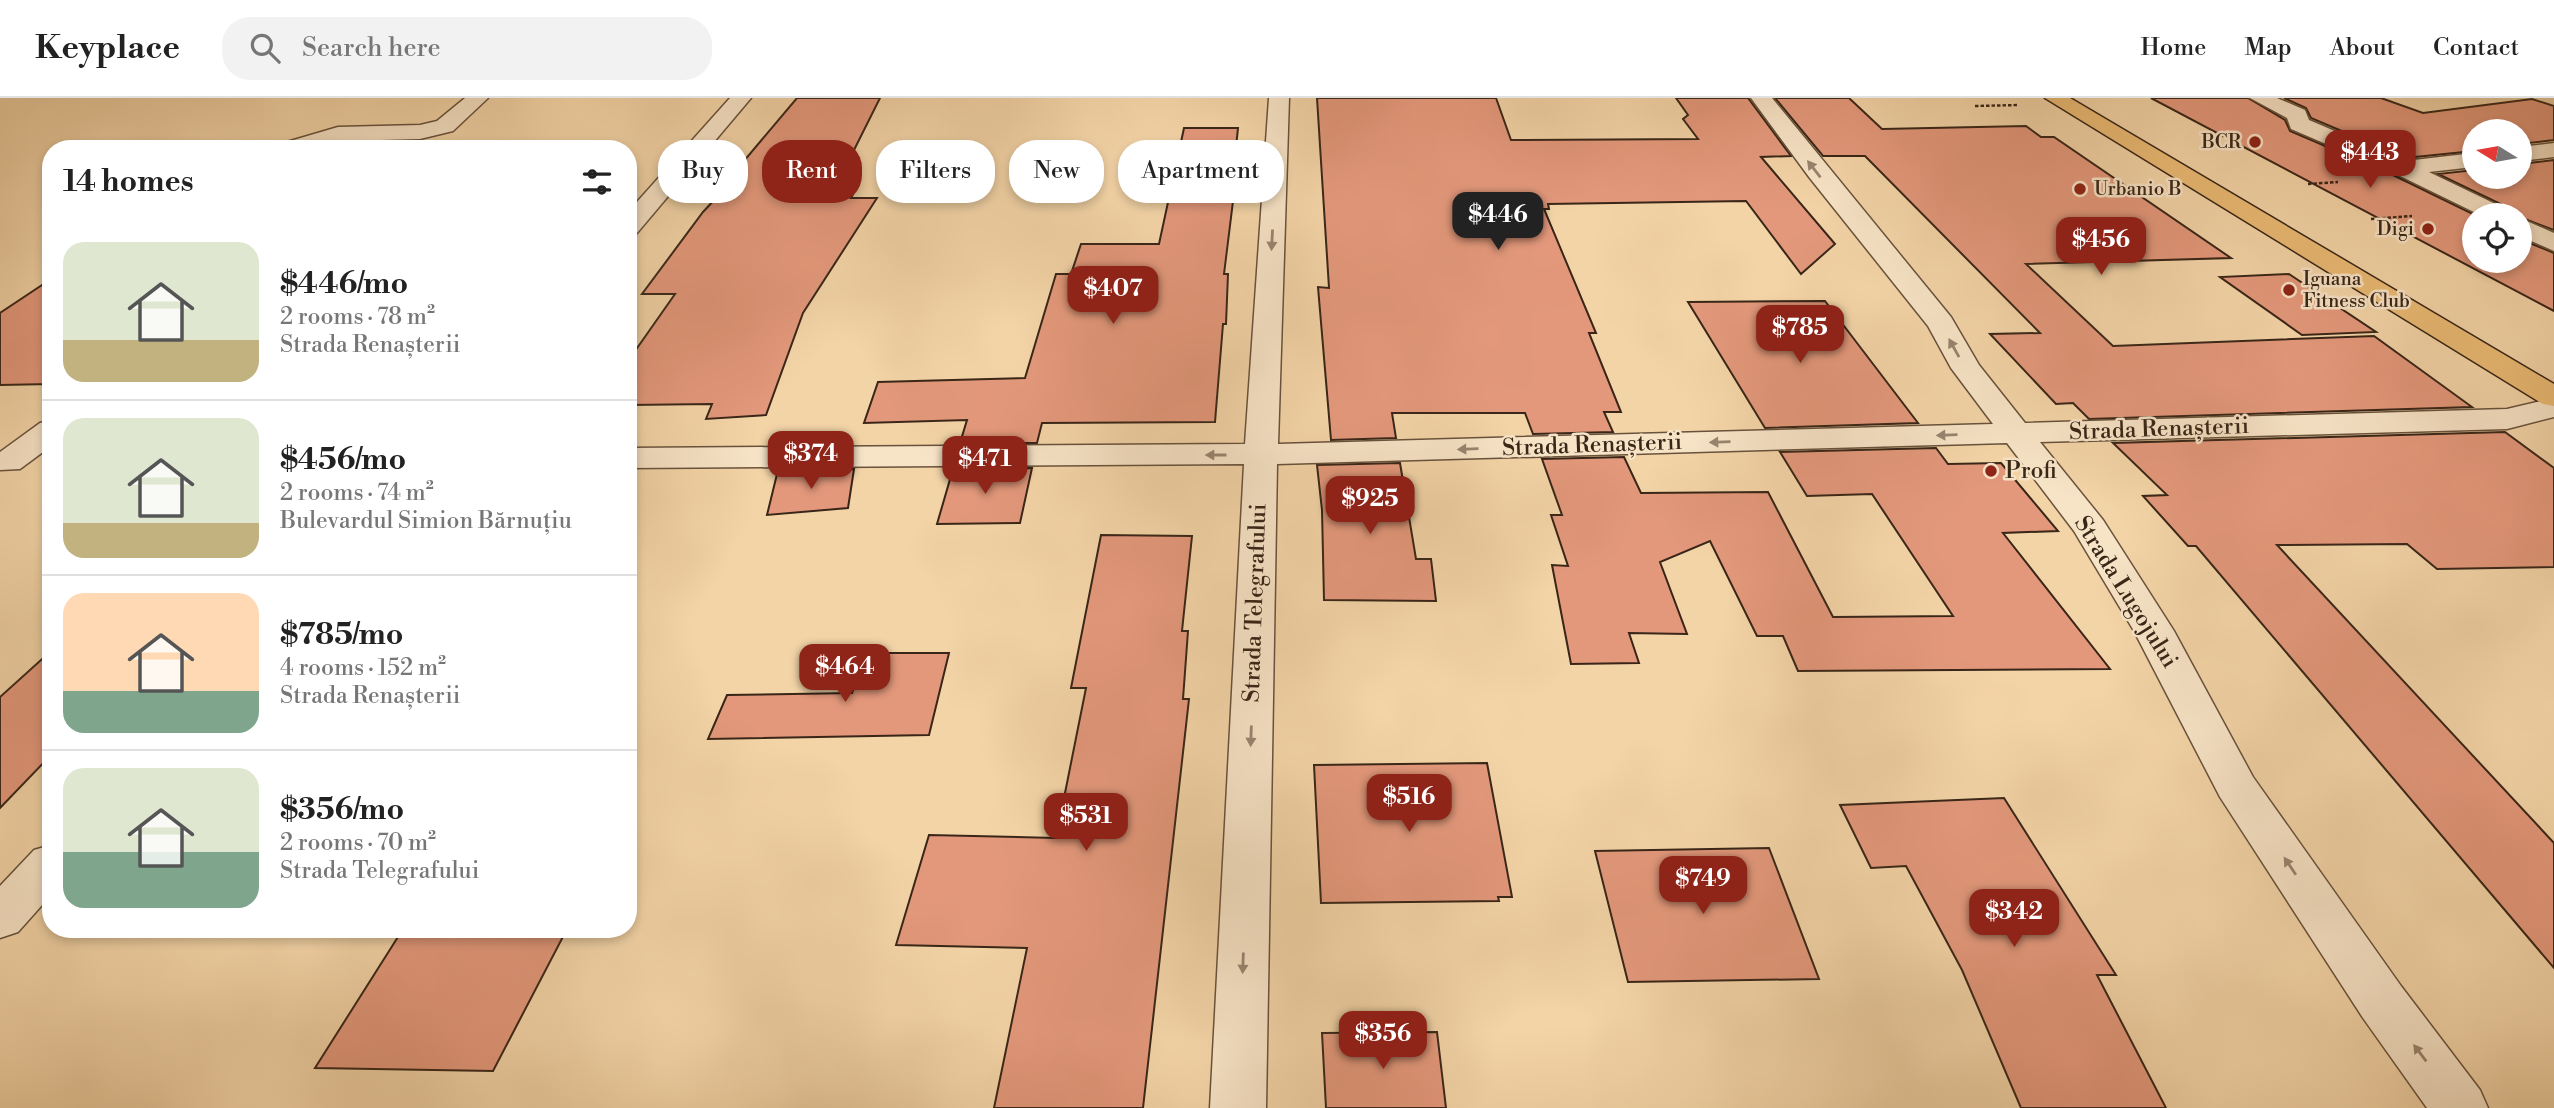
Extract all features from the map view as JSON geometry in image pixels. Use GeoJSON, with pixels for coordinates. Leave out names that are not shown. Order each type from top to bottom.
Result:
{"type":"FeatureCollection","features":[{"type":"Feature","properties":{"kind":"main road"},"geometry":{"type":"LineString","coordinates":[[2055,98],[2376,287],[2554,397]]}},
{"type":"Feature","properties":{"kind":"street"},"geometry":{"type":"LineString","coordinates":[[318,140],[338,134],[420,132],[445,125],[478,98]]}},
{"type":"Feature","properties":{"kind":"street"},"geometry":{"type":"LineString","coordinates":[[637,218],[741,98]]}},
{"type":"Feature","properties":{"kind":"street","name":"Strada Telegrafului"},"geometry":{"type":"LineString","coordinates":[[1238,1108],[1261,454],[1279,98]]}},
{"type":"Feature","properties":{"kind":"street","name":"Strada Lugojului"},"geometry":{"type":"LineString","coordinates":[[1761,98],[1817,172],[1941,323],[1966,368],[2090,528],[2154,631],[2236,786],[2382,1002],[2460,1108]]}},
{"type":"Feature","properties":{"kind":"street"},"geometry":{"type":"LineString","coordinates":[[2260,98],[2297,115],[2300,124],[2474,203]]}},
{"type":"Feature","properties":{"kind":"street"},"geometry":{"type":"LineString","coordinates":[[2532,153],[2554,150]]}},
{"type":"Feature","properties":{"kind":"street"},"geometry":{"type":"LineString","coordinates":[[2402,168],[2462,161]]}},
{"type":"Feature","properties":{"kind":"street"},"geometry":{"type":"LineString","coordinates":[[2532,232],[2554,243]]}},
{"type":"Feature","properties":{"kind":"street","name":"Strada Renașterii"},"geometry":{"type":"LineString","coordinates":[[637,458],[1261,454],[2507,419],[2554,407]]}},
{"type":"Feature","properties":{"kind":"street"},"geometry":{"type":"LineString","coordinates":[[4,462],[42,436]]}},
{"type":"Feature","properties":{"kind":"street"},"geometry":{"type":"LineString","coordinates":[[4,462],[42,462]]}},
{"type":"Feature","properties":{"kind":"street"},"geometry":{"type":"LineString","coordinates":[[0,918],[42,873]]}},
{"type":"Feature","properties":{"kind":"path"},"geometry":{"type":"LineString","coordinates":[[1975,106],[2024,104]]}},
{"type":"Feature","properties":{"kind":"building"},"geometry":{"type":"Polygon","coordinates":[[[797,98],[880,98],[859,140],[762,140],[762,203],[862,203],[862,198],[876,198],[803,313],[766,415],[706,419],[712,404],[637,405],[637,348],[675,294],[642,294],[711,203],[748,203],[748,156],[797,98]]]}},
{"type":"Feature","properties":{"kind":"building"},"geometry":{"type":"Polygon","coordinates":[[[1317,98],[1496,98],[1511,140],[1698,139],[1683,119],[1688,115],[1676,98],[1748,98],[1791,156],[1761,157],[1835,244],[1801,274],[1746,201],[1548,204],[1549,209],[1544,209],[1596,333],[1589,333],[1621,412],[1604,412],[1613,432],[1533,434],[1525,413],[1392,413],[1396,438],[1331,440],[1318,287],[1329,288],[1317,98]]]}},
{"type":"Feature","properties":{"kind":"building"},"geometry":{"type":"Polygon","coordinates":[[[1775,98],[1849,98],[1882,129],[2026,126],[2041,137],[2054,137],[2231,258],[2026,264],[2113,346],[2374,336],[2472,407],[2089,419],[2073,403],[2056,404],[1990,334],[2040,333],[1865,156],[1823,156],[1775,98]]]}},
{"type":"Feature","properties":{"kind":"building"},"geometry":{"type":"Polygon","coordinates":[[[2151,98],[2248,98],[2285,120],[2290,131],[2393,175],[2462,209],[2462,262],[2151,98]]]}},
{"type":"Feature","properties":{"kind":"building"},"geometry":{"type":"Polygon","coordinates":[[[2284,98],[2381,98],[2423,113],[2532,99],[2554,106],[2554,140],[2532,143],[2532,119],[2462,119],[2462,152],[2405,158],[2311,118],[2306,108],[2284,98]]]}},
{"type":"Feature","properties":{"kind":"building"},"geometry":{"type":"Polygon","coordinates":[[[1184,128],[1238,128],[1237,140],[1181,140],[1184,128]]]}},
{"type":"Feature","properties":{"kind":"building"},"geometry":{"type":"Polygon","coordinates":[[[2554,160],[2554,230],[2532,222],[2532,203],[2499,203],[2469,189],[2532,189],[2532,163],[2554,160]]]}},
{"type":"Feature","properties":{"kind":"building"},"geometry":{"type":"Polygon","coordinates":[[[2462,171],[2462,185],[2438,174],[2462,171]]]}},
{"type":"Feature","properties":{"kind":"building"},"geometry":{"type":"Polygon","coordinates":[[[1168,203],[1233,203],[1224,274],[1228,274],[1226,324],[1223,324],[1215,422],[1042,423],[1037,443],[960,443],[967,420],[864,423],[878,382],[1025,378],[1056,274],[1071,274],[1081,244],[1159,244],[1168,203]]]}},
{"type":"Feature","properties":{"kind":"building"},"geometry":{"type":"Polygon","coordinates":[[[2532,244],[2554,253],[2554,311],[2482,273],[2532,273],[2532,244]]]}},
{"type":"Feature","properties":{"kind":"building"},"geometry":{"type":"Polygon","coordinates":[[[2289,274],[2376,332],[2302,335],[2220,277],[2289,274]]]}},
{"type":"Feature","properties":{"kind":"building"},"geometry":{"type":"Polygon","coordinates":[[[42,285],[42,384],[0,385],[0,313],[42,285]]]}},
{"type":"Feature","properties":{"kind":"building"},"geometry":{"type":"Polygon","coordinates":[[[1825,301],[1918,423],[1765,428],[1688,302],[1825,301]]]}},
{"type":"Feature","properties":{"kind":"building"},"geometry":{"type":"Polygon","coordinates":[[[2505,432],[2554,468],[2554,567],[2437,569],[2407,544],[2277,545],[2554,843],[2554,968],[2196,546],[2188,546],[2143,496],[2167,495],[2113,443],[2505,432]]]}},
{"type":"Feature","properties":{"kind":"building"},"geometry":{"type":"Polygon","coordinates":[[[1936,448],[1948,464],[2001,463],[2058,531],[2003,533],[2110,669],[1798,671],[1783,636],[1757,636],[1710,541],[1660,562],[1687,634],[1629,633],[1639,663],[1571,664],[1552,565],[1568,566],[1551,515],[1562,515],[1542,459],[1624,457],[1641,493],[1768,492],[1833,617],[1953,616],[1872,494],[1807,496],[1780,452],[1936,448]]]}},
{"type":"Feature","properties":{"kind":"building"},"geometry":{"type":"Polygon","coordinates":[[[1400,463],[1416,559],[1431,559],[1436,601],[1324,600],[1322,510],[1317,465],[1400,463]]]}},
{"type":"Feature","properties":{"kind":"building"},"geometry":{"type":"Polygon","coordinates":[[[1032,468],[1020,523],[937,524],[953,469],[1032,468]]]}},
{"type":"Feature","properties":{"kind":"building"},"geometry":{"type":"Polygon","coordinates":[[[854,469],[848,508],[767,515],[778,470],[854,469]]]}},
{"type":"Feature","properties":{"kind":"building"},"geometry":{"type":"Polygon","coordinates":[[[1101,535],[1192,536],[1182,631],[1188,631],[1183,699],[1189,699],[1143,1108],[994,1108],[1027,948],[896,945],[929,835],[1056,838],[1086,688],[1071,688],[1101,535]]]}},
{"type":"Feature","properties":{"kind":"building"},"geometry":{"type":"Polygon","coordinates":[[[866,653],[949,653],[929,735],[708,739],[727,695],[852,693],[866,653]]]}},
{"type":"Feature","properties":{"kind":"building"},"geometry":{"type":"Polygon","coordinates":[[[42,659],[42,764],[0,808],[0,697],[42,659]]]}},
{"type":"Feature","properties":{"kind":"building"},"geometry":{"type":"Polygon","coordinates":[[[1487,763],[1512,897],[1498,897],[1499,901],[1321,903],[1314,765],[1487,763]]]}},
{"type":"Feature","properties":{"kind":"building"},"geometry":{"type":"Polygon","coordinates":[[[2004,798],[2116,975],[2097,975],[2166,1108],[2021,1108],[1962,970],[1906,866],[1871,868],[1840,805],[2004,798]]]}},
{"type":"Feature","properties":{"kind":"building"},"geometry":{"type":"Polygon","coordinates":[[[1769,848],[1819,979],[1628,982],[1595,851],[1769,848]]]}},
{"type":"Feature","properties":{"kind":"building"},"geometry":{"type":"Polygon","coordinates":[[[397,938],[562,938],[493,1071],[315,1068],[397,938]]]}},
{"type":"Feature","properties":{"kind":"building"},"geometry":{"type":"Polygon","coordinates":[[[1437,1032],[1446,1108],[1326,1108],[1322,1033],[1437,1032]]]}},
{"type":"Feature","properties":{"kind":"place","name":"BCR"},"geometry":{"type":"Point","coordinates":[2255,142]}},
{"type":"Feature","properties":{"kind":"place","name":"Urbanio B"},"geometry":{"type":"Point","coordinates":[2080,189]}},
{"type":"Feature","properties":{"kind":"place","name":"Digi"},"geometry":{"type":"Point","coordinates":[2428,229]}},
{"type":"Feature","properties":{"kind":"place","name":"Iguana Fitness Club"},"geometry":{"type":"Point","coordinates":[2289,290]}},
{"type":"Feature","properties":{"kind":"place","name":"Profi"},"geometry":{"type":"Point","coordinates":[1991,471]}}]}
